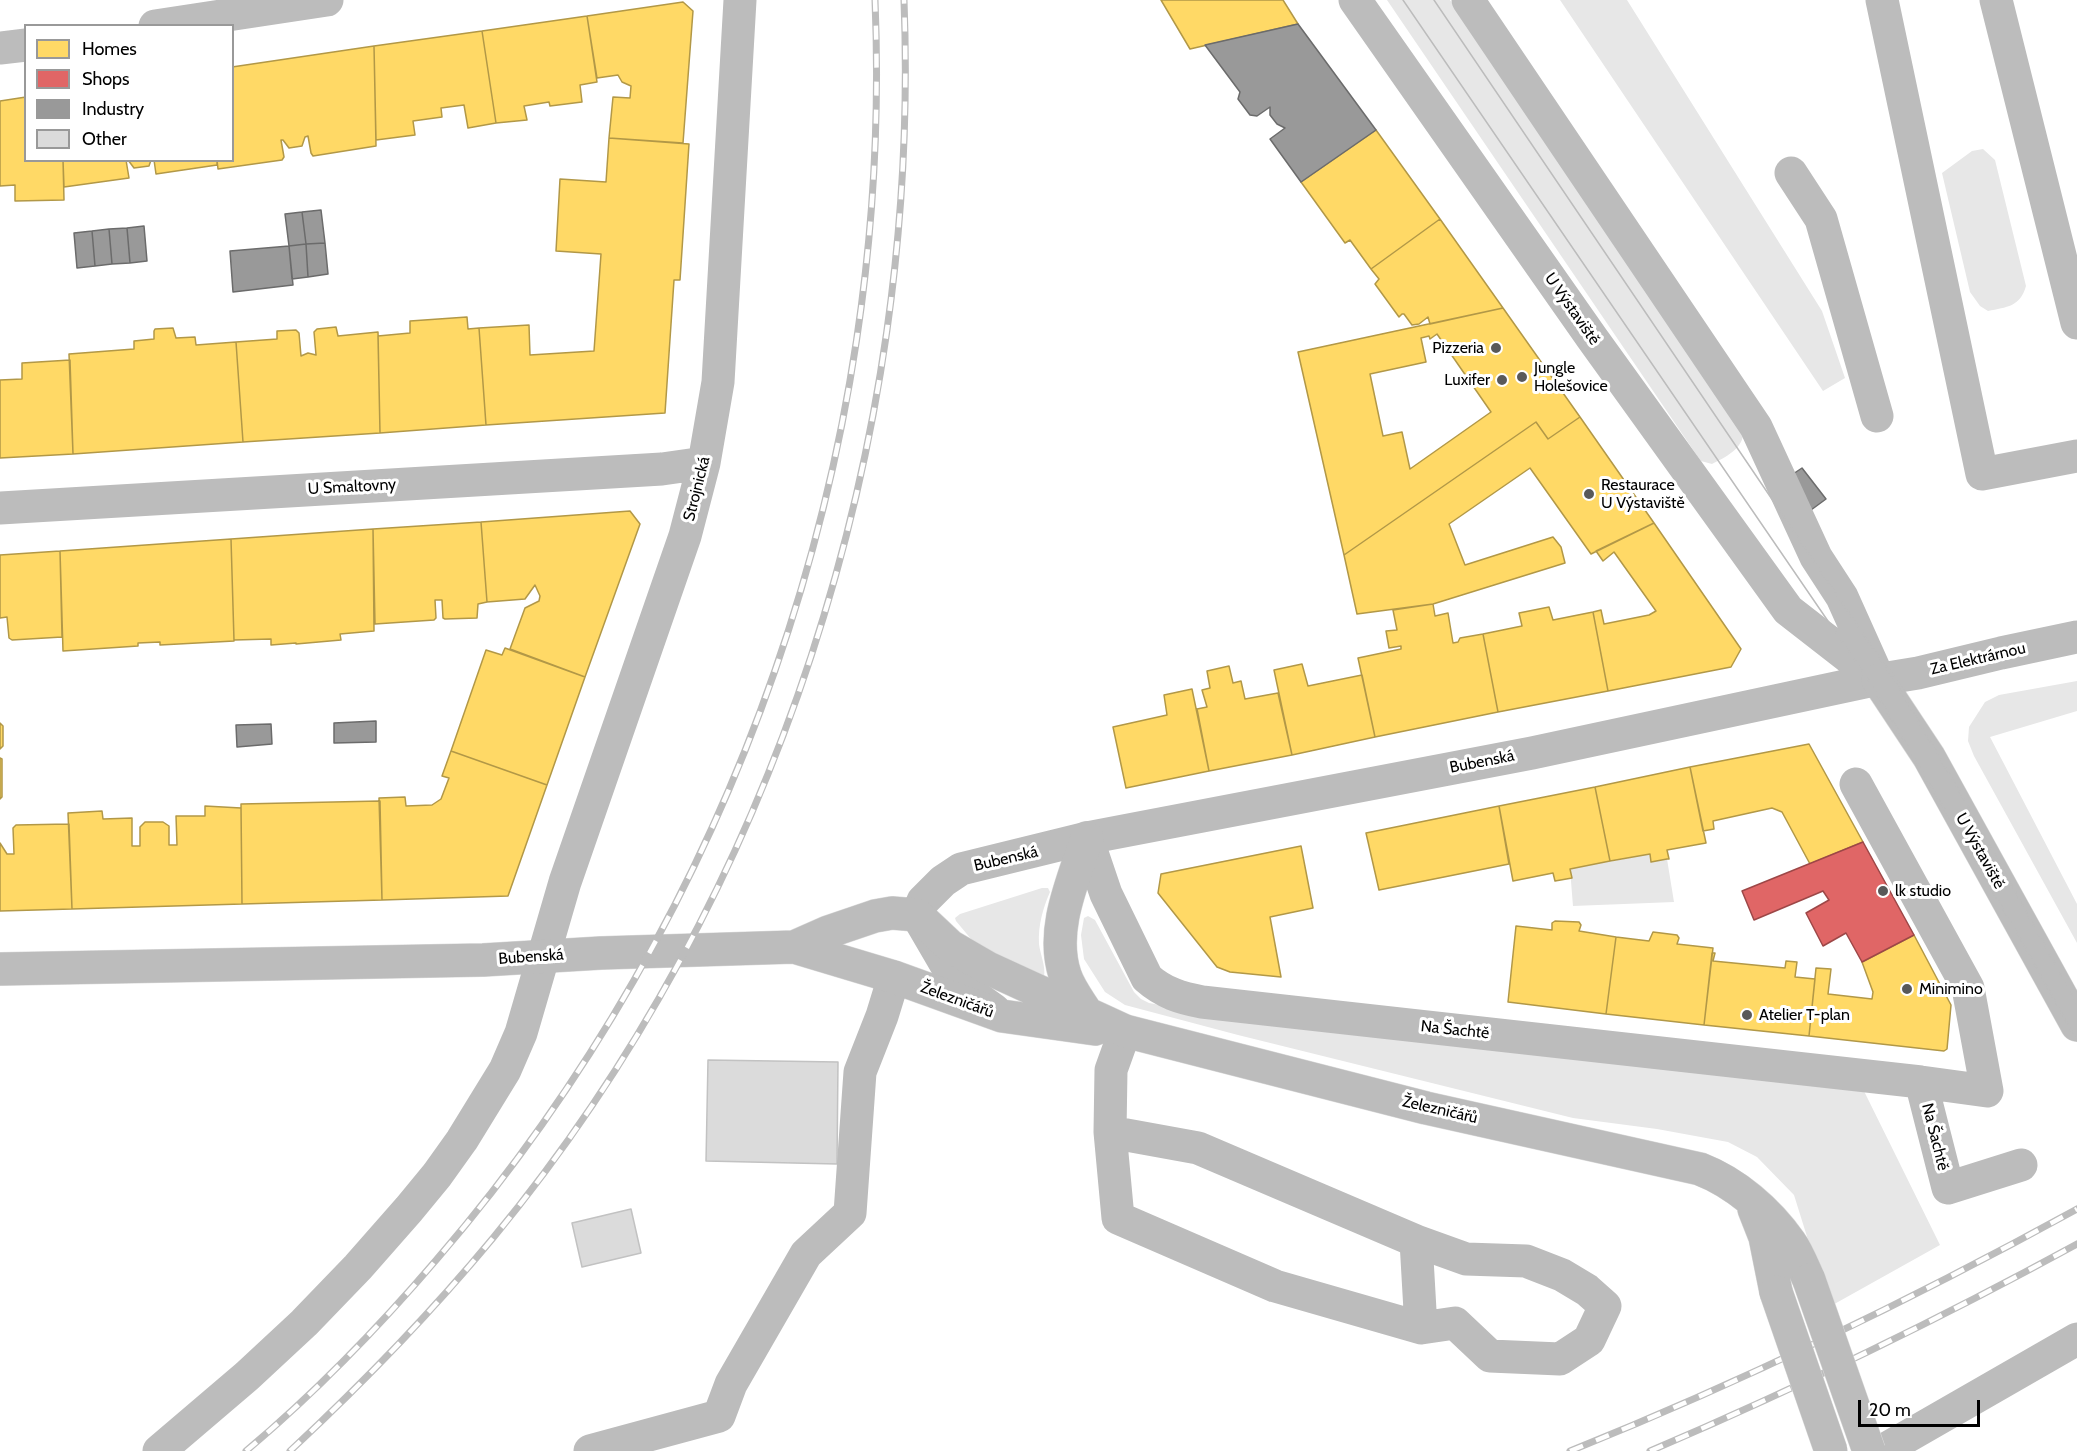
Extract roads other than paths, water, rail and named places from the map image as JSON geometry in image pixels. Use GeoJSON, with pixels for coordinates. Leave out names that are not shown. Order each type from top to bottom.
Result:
{"type":"FeatureCollection","features":[{"type":"Feature","properties":{"kind":"street"},"geometry":{"type":"LineString","coordinates":[[168,24],[327,0]]}},
{"type":"Feature","properties":{"kind":"street","name":"Strojnická"},"geometry":{"type":"LineString","coordinates":[[159,1451],[247,1376],[304,1323],[358,1267],[437,1175],[462,1140],[505,1070],[521,1033],[565,882],[686,536],[705,463],[718,382],[740,0]]}},
{"type":"Feature","properties":{"kind":"street","name":"U Výstaviště"},"geometry":{"type":"LineString","coordinates":[[1355,0],[1592,338],[1788,610],[1878,680]]}},
{"type":"Feature","properties":{"kind":"street","name":"U Výstaviště"},"geometry":{"type":"LineString","coordinates":[[1468,0],[1756,427],[1816,557],[1846,606],[1878,680],[1929,757],[2077,1025]]}},
{"type":"Feature","properties":{"kind":"street"},"geometry":{"type":"LineString","coordinates":[[1882,0],[1982,474],[2077,456]]}},
{"type":"Feature","properties":{"kind":"street"},"geometry":{"type":"LineString","coordinates":[[1996,0],[2077,323]]}},
{"type":"Feature","properties":{"kind":"street"},"geometry":{"type":"LineString","coordinates":[[0,48],[24,45]]}},
{"type":"Feature","properties":{"kind":"street"},"geometry":{"type":"LineString","coordinates":[[1791,173],[1821,219],[1877,416]]}},
{"type":"Feature","properties":{"kind":"street","name":"U Smaltovny"},"geometry":{"type":"LineString","coordinates":[[0,508],[662,469],[705,463]]}},
{"type":"Feature","properties":{"kind":"street","name":"Za Elektrárnou"},"geometry":{"type":"LineString","coordinates":[[1878,680],[2077,637]]}},
{"type":"Feature","properties":{"kind":"street","name":"Bubenská"},"geometry":{"type":"LineString","coordinates":[[0,969],[471,960],[794,947],[875,916],[892,913],[917,915],[923,901],[943,881],[962,869],[1087,838],[1532,753],[1878,680]]}},
{"type":"Feature","properties":{"kind":"street","name":"Na Šachtě"},"geometry":{"type":"LineString","coordinates":[[1087,838],[1106,894],[1147,978],[1158,988],[1179,997],[1202,1002],[1988,1091],[1968,988],[1856,784]]}},
{"type":"Feature","properties":{"kind":"street"},"geometry":{"type":"LineString","coordinates":[[1087,838],[1070,891],[1059,938],[1060,959],[1065,976],[1088,1015]]}},
{"type":"Feature","properties":{"kind":"street"},"geometry":{"type":"LineString","coordinates":[[917,915],[952,975],[966,990],[1002,1016]]}},
{"type":"Feature","properties":{"kind":"street","name":"Železničářů"},"geometry":{"type":"LineString","coordinates":[[917,915],[950,946],[988,968],[1125,1031],[1426,1108],[1700,1169],[1718,1176],[1736,1188],[1772,1220],[1791,1243],[1809,1280],[1869,1451]]}},
{"type":"Feature","properties":{"kind":"street","name":"Železničářů"},"geometry":{"type":"LineString","coordinates":[[794,947],[894,977],[1002,1016],[1083,1029],[1125,1031]]}},
{"type":"Feature","properties":{"kind":"street"},"geometry":{"type":"LineString","coordinates":[[591,1451],[719,1416],[731,1384],[806,1254],[850,1213],[860,1072],[882,1016],[894,977]]}},
{"type":"Feature","properties":{"kind":"street"},"geometry":{"type":"LineString","coordinates":[[1110,1132],[1198,1148],[1416,1241],[1466,1259],[1526,1261],[1562,1275],[1587,1290],[1605,1306],[1589,1340],[1560,1359],[1490,1356],[1455,1323],[1421,1328],[1275,1286],[1118,1218],[1110,1132],[1111,1070],[1125,1031]]}},
{"type":"Feature","properties":{"kind":"street","name":"Na Šachtě"},"geometry":{"type":"LineString","coordinates":[[1921,1082],[1948,1188],[2021,1165]]}},
{"type":"Feature","properties":{"kind":"street","name":"Železničářů"},"geometry":{"type":"LineString","coordinates":[[1749,1199],[1765,1237],[1776,1292],[1831,1451]]}},
{"type":"Feature","properties":{"kind":"street"},"geometry":{"type":"LineString","coordinates":[[1416,1241],[1421,1328]]}},
{"type":"Feature","properties":{"kind":"street"},"geometry":{"type":"LineString","coordinates":[[1882,1451],[2077,1339]]}},
{"type":"Feature","properties":{"kind":"tram line"},"geometry":{"type":"LineString","coordinates":[[1403,0],[1869,681],[2020,938],[2077,1041]]}},
{"type":"Feature","properties":{"kind":"tram line"},"geometry":{"type":"LineString","coordinates":[[1434,0],[1893,678],[1968,806],[2077,1004]]}},
{"type":"Feature","properties":{"kind":"railway"},"geometry":{"type":"LineString","coordinates":[[246,1451],[346,1359],[392,1310],[437,1259],[542,1124],[634,980],[712,829],[775,671],[823,508],[856,340],[874,171],[875,0]]}},
{"type":"Feature","properties":{"kind":"railway"},"geometry":{"type":"LineString","coordinates":[[290,1451],[395,1348],[445,1294],[493,1238],[593,1105],[679,962],[752,813],[811,656],[856,496],[887,332],[903,166],[904,0]]}},
{"type":"Feature","properties":{"kind":"railway"},"geometry":{"type":"LineString","coordinates":[[1570,1451],[1700,1396],[1827,1338],[2077,1209]]}},
{"type":"Feature","properties":{"kind":"railway"},"geometry":{"type":"LineString","coordinates":[[1650,1451],[1866,1353],[2077,1244]]}},
{"type":"Feature","properties":{"kind":"place","name":"Pizzeria"},"geometry":{"type":"Point","coordinates":[1496,348]}},
{"type":"Feature","properties":{"kind":"place","name":"Jungle Holešovice"},"geometry":{"type":"Point","coordinates":[1522,377]}},
{"type":"Feature","properties":{"kind":"place","name":"Luxifer"},"geometry":{"type":"Point","coordinates":[1502,380]}},
{"type":"Feature","properties":{"kind":"place","name":"Restaurace U Výstaviště"},"geometry":{"type":"Point","coordinates":[1589,494]}},
{"type":"Feature","properties":{"kind":"place","name":"lk studio"},"geometry":{"type":"Point","coordinates":[1883,891]}},
{"type":"Feature","properties":{"kind":"place","name":"Minimino"},"geometry":{"type":"Point","coordinates":[1907,989]}},
{"type":"Feature","properties":{"kind":"place","name":"Atelier T-plan"},"geometry":{"type":"Point","coordinates":[1747,1015]}}]}
